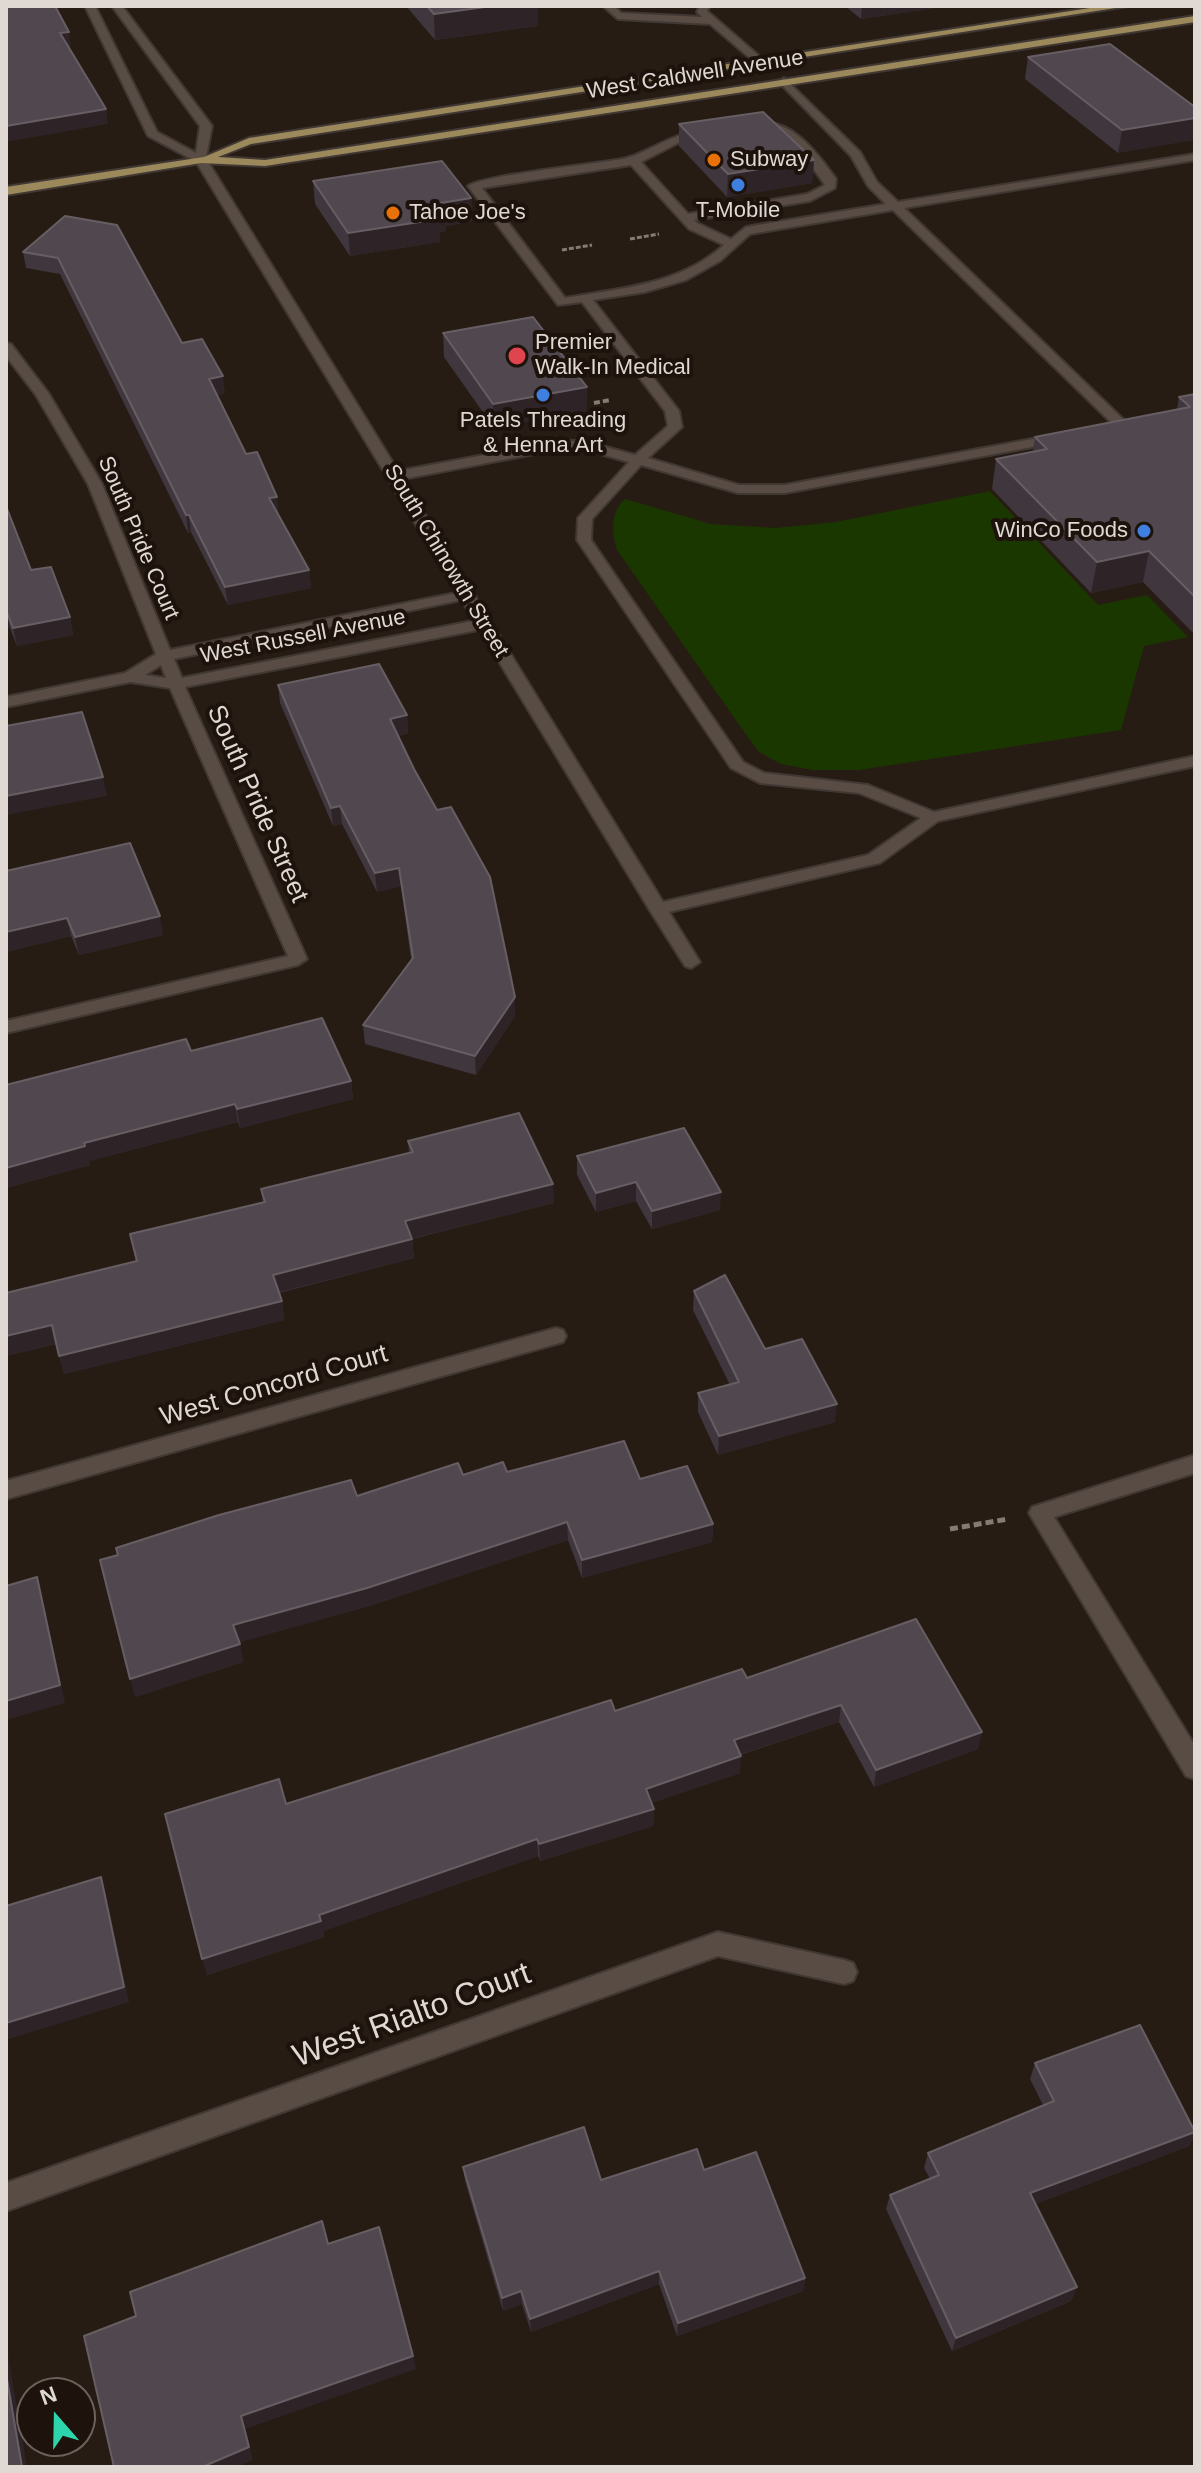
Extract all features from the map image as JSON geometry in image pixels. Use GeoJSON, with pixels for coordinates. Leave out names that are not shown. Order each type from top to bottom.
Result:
{"type":"FeatureCollection","features":[{"type":"Feature","properties":{"kind":"main road","name":"West Caldwell Avenue"},"geometry":{"type":"LineString","coordinates":[[201,160],[249,141],[1123,6]]}},
{"type":"Feature","properties":{"kind":"main road"},"geometry":{"type":"LineString","coordinates":[[784,81],[783,75],[808,65],[1062,26],[1110,8]]}},
{"type":"Feature","properties":{"kind":"main road","name":"West Caldwell Avenue"},"geometry":{"type":"LineString","coordinates":[[6,191],[201,160],[265,163],[1195,19]]}},
{"type":"Feature","properties":{"kind":"street"},"geometry":{"type":"LineString","coordinates":[[90,6],[152,134],[201,160],[206,126],[117,6]]}},
{"type":"Feature","properties":{"kind":"street"},"geometry":{"type":"LineString","coordinates":[[608,6],[618,16],[714,21]]}},
{"type":"Feature","properties":{"kind":"street"},"geometry":{"type":"LineString","coordinates":[[705,6],[702,12],[761,62]]}},
{"type":"Feature","properties":{"kind":"street"},"geometry":{"type":"LineString","coordinates":[[784,81],[856,154],[872,184],[895,207],[1130,424],[1096,431]]}},
{"type":"Feature","properties":{"kind":"street"},"geometry":{"type":"LineString","coordinates":[[685,218],[810,197],[831,186],[830,179],[796,135],[766,128],[740,130]]}},
{"type":"Feature","properties":{"kind":"street"},"geometry":{"type":"LineString","coordinates":[[714,134],[675,140],[634,161],[474,186],[562,302],[672,284],[711,266],[746,231],[1195,157]]}},
{"type":"Feature","properties":{"kind":"street","name":"South Chinowth Street"},"geometry":{"type":"LineString","coordinates":[[201,160],[691,962]]}},
{"type":"Feature","properties":{"kind":"street"},"geometry":{"type":"LineString","coordinates":[[634,161],[693,226],[732,244]]}},
{"type":"Feature","properties":{"kind":"street"},"geometry":{"type":"LineString","coordinates":[[585,298],[672,411],[675,427],[638,460],[585,518],[584,540],[737,765],[760,778],[862,788],[933,817]]}},
{"type":"Feature","properties":{"kind":"street","name":"South Pride Court"},"geometry":{"type":"LineString","coordinates":[[6,347],[42,394],[95,484],[169,670]]}},
{"type":"Feature","properties":{"kind":"street"},"geometry":{"type":"LineString","coordinates":[[396,476],[560,445],[584,445],[738,489],[785,489],[1069,436]]}},
{"type":"Feature","properties":{"kind":"street","name":"West Russell Avenue"},"geometry":{"type":"LineString","coordinates":[[130,677],[169,670],[466,595]]}},
{"type":"Feature","properties":{"kind":"street","name":"West Russell Avenue"},"geometry":{"type":"LineString","coordinates":[[6,702],[169,670],[483,624]]}},
{"type":"Feature","properties":{"kind":"street","name":"South Pride Street"},"geometry":{"type":"LineString","coordinates":[[6,1027],[298,959],[169,670]]}},
{"type":"Feature","properties":{"kind":"street"},"geometry":{"type":"LineString","coordinates":[[658,909],[874,859],[933,817],[1195,761]]}},
{"type":"Feature","properties":{"kind":"street","name":"West Concord Court"},"geometry":{"type":"LineString","coordinates":[[6,1490],[556,1336]]}},
{"type":"Feature","properties":{"kind":"street"},"geometry":{"type":"LineString","coordinates":[[1195,1464],[1040,1513],[1195,1768]]}},
{"type":"Feature","properties":{"kind":"street","name":"West Rialto Court"},"geometry":{"type":"LineString","coordinates":[[6,2197],[718,1944],[844,1972]]}},
{"type":"Feature","properties":{"kind":"path"},"geometry":{"type":"LineString","coordinates":[[630,239],[660,234]]}},
{"type":"Feature","properties":{"kind":"path"},"geometry":{"type":"LineString","coordinates":[[562,250],[592,245]]}},
{"type":"Feature","properties":{"kind":"path"},"geometry":{"type":"LineString","coordinates":[[551,347],[566,344]]}},
{"type":"Feature","properties":{"kind":"path"},"geometry":{"type":"LineString","coordinates":[[572,373],[587,370]]}},
{"type":"Feature","properties":{"kind":"path"},"geometry":{"type":"LineString","coordinates":[[594,403],[610,400]]}},
{"type":"Feature","properties":{"kind":"path"},"geometry":{"type":"LineString","coordinates":[[950,1529],[1040,1513]]}},
{"type":"Feature","properties":{"kind":"green space"},"geometry":{"type":"Polygon","coordinates":[[[990,491],[1098,605],[1147,595],[1188,637],[1144,646],[1121,730],[859,770],[813,770],[781,764],[759,752],[747,736],[617,550],[614,537],[615,516],[625,499],[711,524],[776,528],[836,522],[990,491]]]}},
{"type":"Feature","properties":{"kind":"building"},"geometry":{"type":"Polygon","coordinates":[[[6,6],[55,6],[69,32],[60,33],[106,109],[6,126],[6,6]]]}},
{"type":"Feature","properties":{"kind":"building"},"geometry":{"type":"Polygon","coordinates":[[[427,6],[492,6],[434,14],[427,6]]]}},
{"type":"Feature","properties":{"kind":"building"},"geometry":{"type":"Polygon","coordinates":[[[1110,44],[1195,107],[1195,118],[1122,130],[1028,57],[1110,44]]]}},
{"type":"Feature","properties":{"kind":"building"},"geometry":{"type":"Polygon","coordinates":[[[763,112],[814,160],[728,174],[679,124],[763,112]]]}},
{"type":"Feature","properties":{"kind":"building"},"geometry":{"type":"Polygon","coordinates":[[[442,161],[471,198],[441,203],[445,208],[433,210],[439,219],[348,233],[313,181],[442,161]]]}},
{"type":"Feature","properties":{"kind":"building"},"geometry":{"type":"Polygon","coordinates":[[[65,216],[117,225],[182,343],[202,339],[223,376],[209,379],[246,454],[257,452],[277,497],[269,498],[309,570],[225,587],[58,258],[23,252],[65,216]]]}},
{"type":"Feature","properties":{"kind":"building"},"geometry":{"type":"Polygon","coordinates":[[[533,317],[587,387],[493,404],[443,333],[533,317]]]}},
{"type":"Feature","properties":{"kind":"building","name":"WinCo Foods"},"geometry":{"type":"Polygon","coordinates":[[[1195,394],[1195,597],[1149,551],[1097,562],[996,459],[1047,449],[1035,437],[1190,407],[1179,397],[1195,394]]]}},
{"type":"Feature","properties":{"kind":"building"},"geometry":{"type":"Polygon","coordinates":[[[6,506],[31,570],[51,567],[70,617],[13,628],[6,610],[6,506]]]}},
{"type":"Feature","properties":{"kind":"building"},"geometry":{"type":"Polygon","coordinates":[[[379,664],[407,715],[390,719],[414,769],[437,810],[451,807],[490,877],[515,997],[475,1056],[363,1025],[413,958],[399,868],[375,873],[340,806],[331,808],[278,685],[379,664]]]}},
{"type":"Feature","properties":{"kind":"building"},"geometry":{"type":"Polygon","coordinates":[[[82,712],[103,777],[6,796],[6,726],[82,712]]]}},
{"type":"Feature","properties":{"kind":"building"},"geometry":{"type":"Polygon","coordinates":[[[130,843],[160,916],[75,937],[67,918],[6,932],[6,871],[130,843]]]}},
{"type":"Feature","properties":{"kind":"building"},"geometry":{"type":"Polygon","coordinates":[[[322,1018],[351,1081],[237,1109],[235,1104],[84,1143],[85,1146],[6,1168],[6,1085],[186,1039],[191,1051],[322,1018]]]}},
{"type":"Feature","properties":{"kind":"building"},"geometry":{"type":"Polygon","coordinates":[[[519,1113],[553,1184],[405,1221],[412,1239],[273,1275],[282,1301],[59,1356],[52,1325],[6,1336],[6,1293],[137,1261],[130,1234],[265,1202],[261,1189],[413,1152],[408,1141],[519,1113]]]}},
{"type":"Feature","properties":{"kind":"building"},"geometry":{"type":"Polygon","coordinates":[[[684,1128],[721,1192],[652,1211],[636,1182],[596,1193],[577,1156],[684,1128]]]}},
{"type":"Feature","properties":{"kind":"building"},"geometry":{"type":"Polygon","coordinates":[[[725,1275],[765,1349],[802,1339],[837,1404],[719,1436],[698,1393],[739,1382],[694,1291],[725,1275]]]}},
{"type":"Feature","properties":{"kind":"building"},"geometry":{"type":"Polygon","coordinates":[[[624,1441],[640,1479],[687,1466],[713,1524],[582,1560],[567,1522],[367,1588],[233,1625],[240,1644],[130,1679],[100,1560],[118,1555],[116,1548],[219,1515],[351,1480],[357,1496],[458,1463],[463,1475],[503,1462],[507,1472],[624,1441]]]}},
{"type":"Feature","properties":{"kind":"building"},"geometry":{"type":"Polygon","coordinates":[[[37,1577],[60,1685],[6,1701],[6,1586],[37,1577]]]}},
{"type":"Feature","properties":{"kind":"building"},"geometry":{"type":"Polygon","coordinates":[[[916,1619],[982,1732],[876,1770],[841,1705],[734,1740],[741,1756],[646,1789],[654,1809],[539,1844],[537,1839],[319,1915],[321,1921],[202,1959],[165,1814],[279,1779],[286,1804],[611,1700],[615,1711],[742,1669],[747,1678],[916,1619]]]}},
{"type":"Feature","properties":{"kind":"building"},"geometry":{"type":"Polygon","coordinates":[[[101,1877],[124,1987],[6,2023],[6,1906],[101,1877]]]}},
{"type":"Feature","properties":{"kind":"building"},"geometry":{"type":"Polygon","coordinates":[[[1140,2025],[1195,2132],[1030,2193],[1077,2287],[956,2338],[890,2195],[939,2175],[928,2153],[1054,2101],[1035,2063],[1140,2025]]]}},
{"type":"Feature","properties":{"kind":"building"},"geometry":{"type":"Polygon","coordinates":[[[584,2127],[601,2180],[697,2149],[704,2170],[756,2152],[805,2278],[678,2323],[659,2271],[530,2319],[521,2291],[502,2298],[463,2167],[584,2127]]]}},
{"type":"Feature","properties":{"kind":"building"},"geometry":{"type":"Polygon","coordinates":[[[322,2221],[328,2244],[379,2227],[413,2356],[241,2416],[249,2447],[202,2467],[114,2467],[96,2377],[93,2377],[84,2336],[136,2316],[130,2292],[322,2221]]]}},
{"type":"Feature","properties":{"kind":"building"},"geometry":{"type":"Polygon","coordinates":[[[6,2373],[16,2432],[16,2457],[20,2457],[22,2467],[6,2467],[6,2373]]]}},
{"type":"Feature","properties":{"kind":"place","name":"Subway"},"geometry":{"type":"Point","coordinates":[714,160]}},
{"type":"Feature","properties":{"kind":"place","name":"T-Mobile"},"geometry":{"type":"Point","coordinates":[738,185]}},
{"type":"Feature","properties":{"kind":"place","name":"Tahoe Joe's"},"geometry":{"type":"Point","coordinates":[393,213]}},
{"type":"Feature","properties":{"kind":"place","name":"Premier Walk-In Medical"},"geometry":{"type":"Point","coordinates":[517,356]}},
{"type":"Feature","properties":{"kind":"place","name":"Patels Threading & Henna Art"},"geometry":{"type":"Point","coordinates":[543,395]}},
{"type":"Feature","properties":{"kind":"place","name":"WinCo Foods"},"geometry":{"type":"Point","coordinates":[1144,531]}}]}
